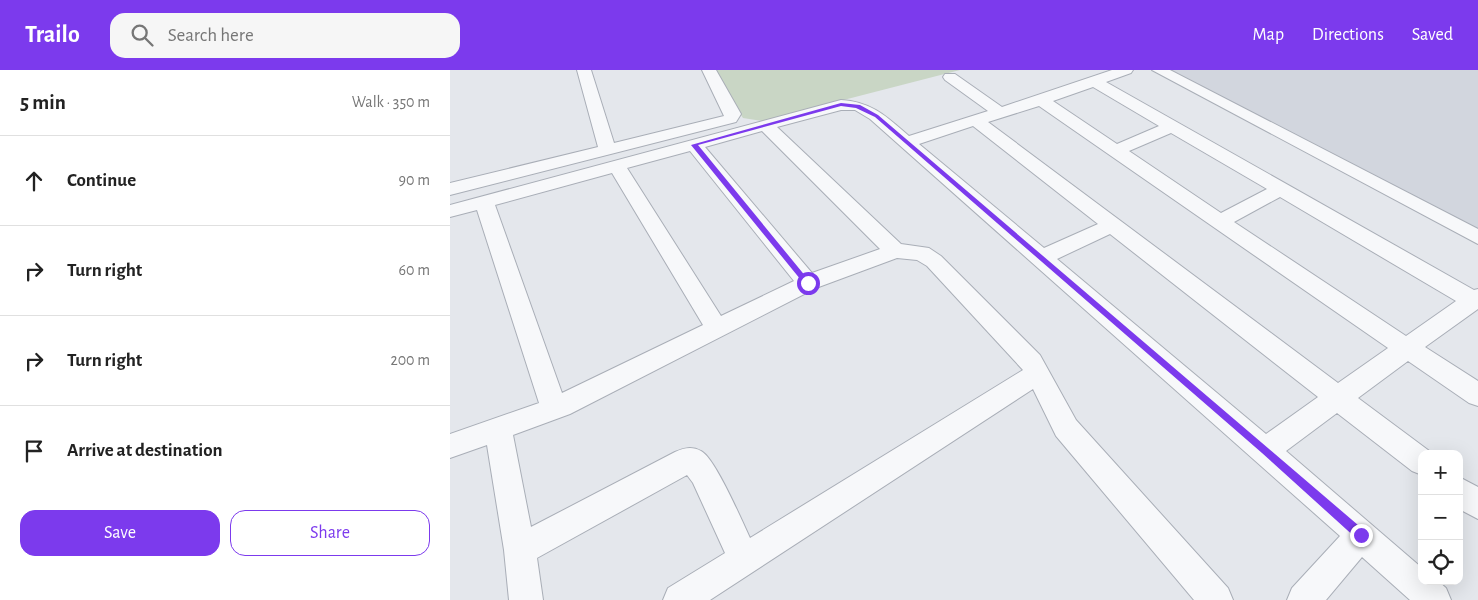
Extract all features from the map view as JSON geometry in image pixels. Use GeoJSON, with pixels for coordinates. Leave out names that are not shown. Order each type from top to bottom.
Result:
{"type":"FeatureCollection","features":[{"type":"Feature","properties":{"kind":"street"},"geometry":{"type":"LineString","coordinates":[[584,70],[612,158],[717,329]]}},
{"type":"Feature","properties":{"kind":"street"},"geometry":{"type":"LineString","coordinates":[[450,211],[484,202],[733,116],[709,70]]}},
{"type":"Feature","properties":{"kind":"street"},"geometry":{"type":"LineString","coordinates":[[906,142],[1041,100],[1123,70]]}},
{"type":"Feature","properties":{"kind":"street"},"geometry":{"type":"LineString","coordinates":[[1160,70],[1478,237]]}},
{"type":"Feature","properties":{"kind":"street"},"geometry":{"type":"LineString","coordinates":[[950,77],[1000,113]]}},
{"type":"Feature","properties":{"kind":"street"},"geometry":{"type":"LineString","coordinates":[[1094,81],[1281,189],[1477,298],[1406,347],[1265,450]]}},
{"type":"Feature","properties":{"kind":"street"},"geometry":{"type":"LineString","coordinates":[[1041,100],[1478,395]]}},
{"type":"Feature","properties":{"kind":"street"},"geometry":{"type":"LineString","coordinates":[[450,189],[612,158],[694,145],[841,105],[858,106],[876,116],[1265,450],[1434,600]]}},
{"type":"Feature","properties":{"kind":"street"},"geometry":{"type":"LineString","coordinates":[[975,120],[1111,226],[1418,459]]}},
{"type":"Feature","properties":{"kind":"street"},"geometry":{"type":"LineString","coordinates":[[765,126],[895,250]]}},
{"type":"Feature","properties":{"kind":"street"},"geometry":{"type":"LineString","coordinates":[[1115,151],[1172,126]]}},
{"type":"Feature","properties":{"kind":"street"},"geometry":{"type":"LineString","coordinates":[[694,145],[808,283]]}},
{"type":"Feature","properties":{"kind":"street"},"geometry":{"type":"LineString","coordinates":[[1220,221],[1281,189]]}},
{"type":"Feature","properties":{"kind":"street"},"geometry":{"type":"LineString","coordinates":[[484,202],[554,408]]}},
{"type":"Feature","properties":{"kind":"street"},"geometry":{"type":"LineString","coordinates":[[1041,258],[1111,226]]}},
{"type":"Feature","properties":{"kind":"street"},"geometry":{"type":"LineString","coordinates":[[450,446],[554,408],[808,283],[895,250],[922,254],[934,261],[1031,362],[1066,428],[1216,600]]}},
{"type":"Feature","properties":{"kind":"street"},"geometry":{"type":"LineString","coordinates":[[680,600],[1036,374]]}},
{"type":"Feature","properties":{"kind":"street"},"geometry":{"type":"LineString","coordinates":[[498,429],[520,550],[526,600]]}},
{"type":"Feature","properties":{"kind":"street"},"geometry":{"type":"LineString","coordinates":[[520,550],[686,461],[693,461],[703,474],[744,559]]}},
{"type":"Feature","properties":{"kind":"street"},"geometry":{"type":"LineString","coordinates":[[1463,494],[1478,505]]}},
{"type":"Feature","properties":{"kind":"street"},"geometry":{"type":"LineString","coordinates":[[1304,600],[1361,535]]}},
{"type":"Feature","properties":{"kind":"shaded area"},"geometry":{"type":"Polygon","coordinates":[[[1159,70],[1478,70],[1478,237],[1159,70]]]}},
{"type":"Feature","properties":{"kind":"green space"},"geometry":{"type":"Polygon","coordinates":[[[710,70],[960,70],[762,121],[743,118],[710,70]]]}},
{"type":"Feature","properties":{"kind":"route"},"geometry":{"type":"LineString","coordinates":[[808,283],[694,145],[841,105],[858,106],[876,116],[1265,450],[1361,535]]}}]}
